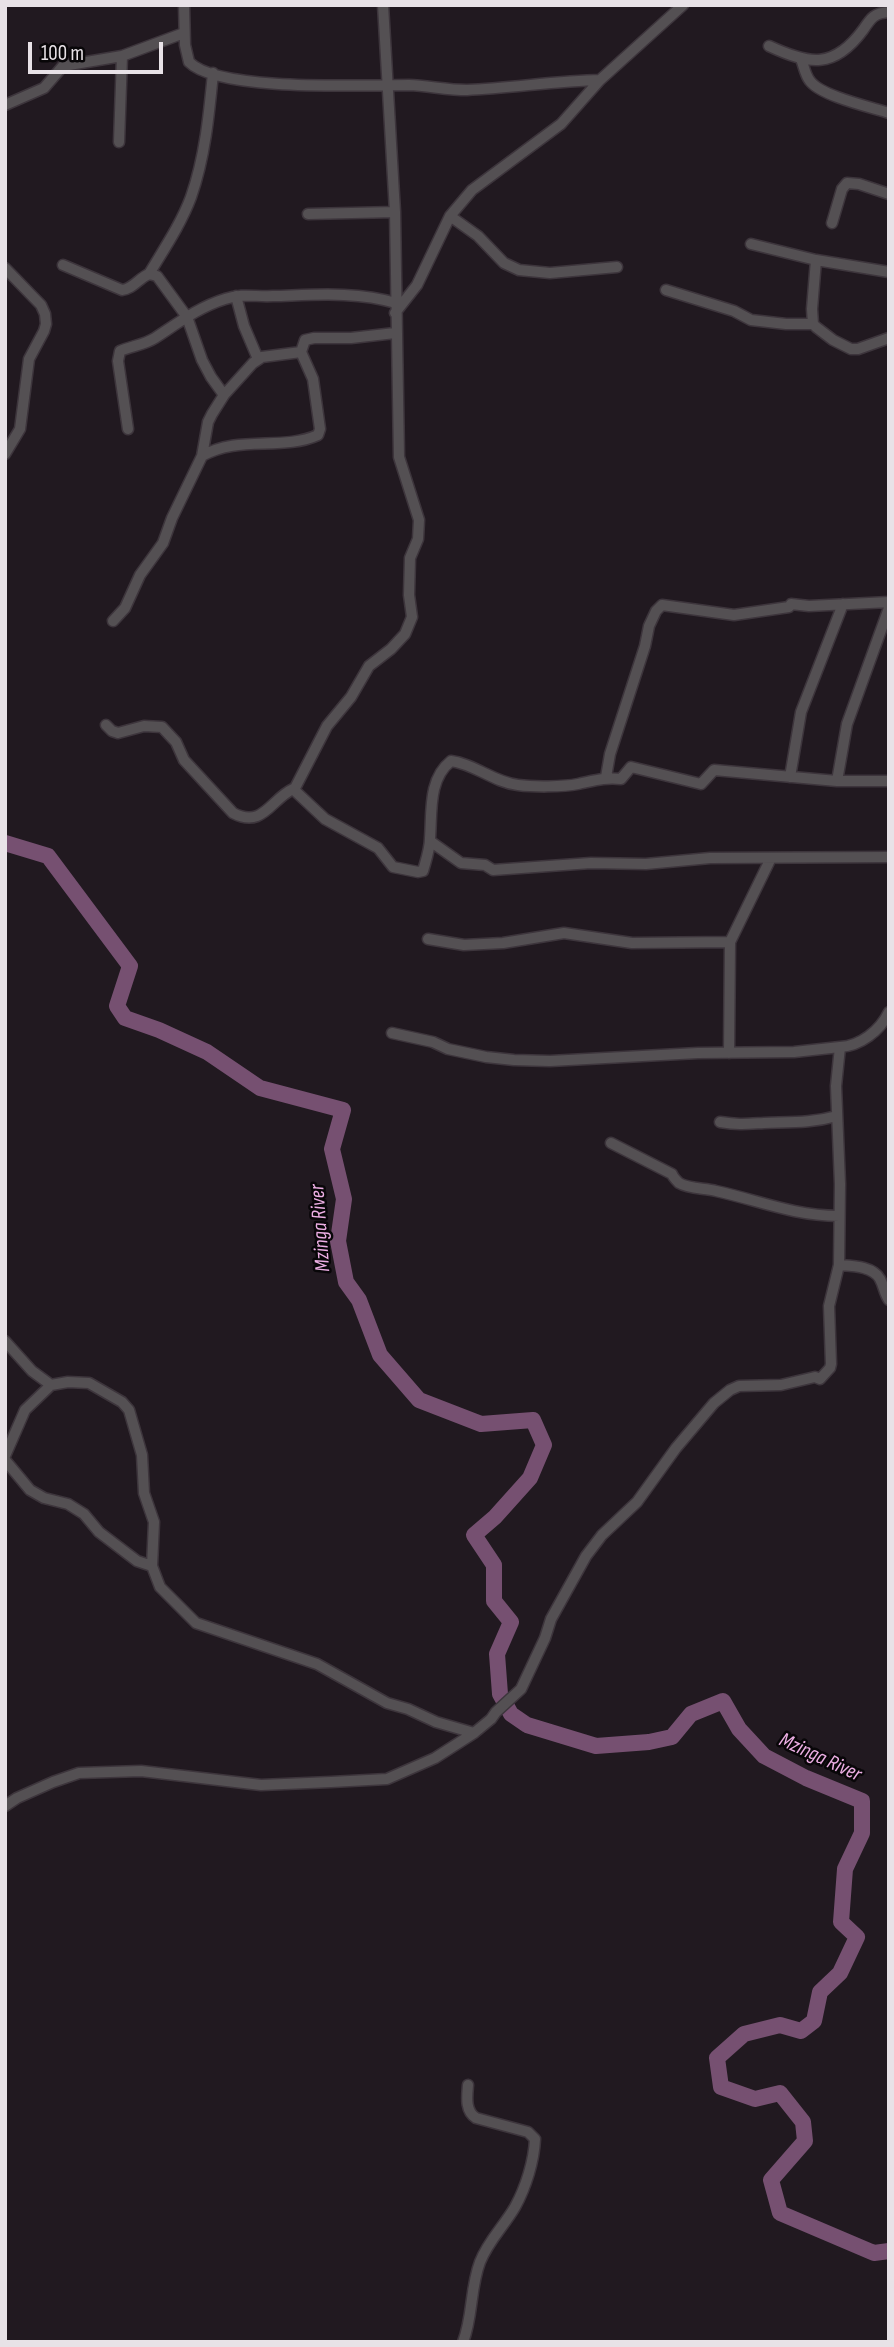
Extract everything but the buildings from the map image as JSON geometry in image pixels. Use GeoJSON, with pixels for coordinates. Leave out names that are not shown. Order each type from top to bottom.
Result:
{"type":"FeatureCollection","features":[{"type":"Feature","properties":{"kind":"street"},"geometry":{"type":"LineString","coordinates":[[184,5],[186,57],[189,62],[201,70],[252,81],[416,86],[459,90],[600,80]]}},
{"type":"Feature","properties":{"kind":"street"},"geometry":{"type":"LineString","coordinates":[[294,790],[327,726],[351,697],[369,666],[405,634],[412,617],[409,595],[410,558],[418,539],[419,520],[399,457],[395,212],[383,5]]}},
{"type":"Feature","properties":{"kind":"street"},"geometry":{"type":"LineString","coordinates":[[396,308],[417,285],[450,216],[472,190],[561,124],[600,80],[683,5]]}},
{"type":"Feature","properties":{"kind":"street"},"geometry":{"type":"LineString","coordinates":[[769,47],[802,59],[832,58],[851,43],[872,16],[889,12]]}},
{"type":"Feature","properties":{"kind":"street"},"geometry":{"type":"LineString","coordinates":[[5,105],[44,88],[63,66],[122,57],[184,33]]}},
{"type":"Feature","properties":{"kind":"street"},"geometry":{"type":"LineString","coordinates":[[119,142],[122,57]]}},
{"type":"Feature","properties":{"kind":"street"},"geometry":{"type":"LineString","coordinates":[[802,59],[809,80],[814,86],[889,113]]}},
{"type":"Feature","properties":{"kind":"street"},"geometry":{"type":"LineString","coordinates":[[63,265],[122,290],[127,290],[149,274],[190,198],[204,147],[213,73]]}},
{"type":"Feature","properties":{"kind":"street"},"geometry":{"type":"LineString","coordinates":[[832,223],[846,183],[859,184],[889,194]]}},
{"type":"Feature","properties":{"kind":"street"},"geometry":{"type":"LineString","coordinates":[[308,214],[395,212]]}},
{"type":"Feature","properties":{"kind":"street"},"geometry":{"type":"LineString","coordinates":[[450,216],[478,236],[504,263],[519,270],[550,273],[617,267]]}},
{"type":"Feature","properties":{"kind":"street"},"geometry":{"type":"LineString","coordinates":[[751,244],[816,260],[889,272]]}},
{"type":"Feature","properties":{"kind":"street"},"geometry":{"type":"LineString","coordinates":[[813,324],[816,260]]}},
{"type":"Feature","properties":{"kind":"street"},"geometry":{"type":"LineString","coordinates":[[5,268],[41,305],[46,324],[29,359],[20,429],[5,454]]}},
{"type":"Feature","properties":{"kind":"street"},"geometry":{"type":"LineString","coordinates":[[149,274],[157,276],[187,317],[202,360],[224,395]]}},
{"type":"Feature","properties":{"kind":"street"},"geometry":{"type":"LineString","coordinates":[[666,290],[734,311],[751,320],[813,324],[833,340],[851,349],[889,338]]}},
{"type":"Feature","properties":{"kind":"street"},"geometry":{"type":"LineString","coordinates":[[128,429],[118,354],[123,349],[148,342],[209,304],[246,294],[312,294],[372,298],[396,308]]}},
{"type":"Feature","properties":{"kind":"street"},"geometry":{"type":"LineString","coordinates":[[236,296],[244,326],[258,359]]}},
{"type":"Feature","properties":{"kind":"street"},"geometry":{"type":"LineString","coordinates":[[202,456],[239,444],[307,439],[318,435],[320,429],[314,386],[301,352],[305,340],[395,334]]}},
{"type":"Feature","properties":{"kind":"street"},"geometry":{"type":"LineString","coordinates":[[113,621],[125,608],[140,575],[163,543],[202,456],[208,422],[224,395],[258,359],[301,352]]}},
{"type":"Feature","properties":{"kind":"street"},"geometry":{"type":"LineString","coordinates":[[606,777],[610,754],[649,626],[662,605],[733,615],[789,607],[792,604],[809,606],[889,602]]}},
{"type":"Feature","properties":{"kind":"street"},"geometry":{"type":"LineString","coordinates":[[790,777],[800,712],[843,604]]}},
{"type":"Feature","properties":{"kind":"street"},"geometry":{"type":"LineString","coordinates":[[837,781],[846,724],[889,608]]}},
{"type":"Feature","properties":{"kind":"street"},"geometry":{"type":"LineString","coordinates":[[106,725],[111,731],[118,733],[144,726],[162,727],[176,742],[184,760],[233,813],[242,818],[254,818],[291,789],[294,790]]}},
{"type":"Feature","properties":{"kind":"street"},"geometry":{"type":"LineString","coordinates":[[294,790],[325,819],[378,848],[397,868],[422,872],[430,841],[435,784],[443,768],[451,761],[516,785],[575,785],[606,777],[621,779],[631,767],[701,784],[714,770],[837,781],[889,781]]}},
{"type":"Feature","properties":{"kind":"street"},"geometry":{"type":"LineString","coordinates":[[430,841],[461,863],[485,865],[493,870],[591,863],[646,864],[710,858],[889,857]]}},
{"type":"Feature","properties":{"kind":"street"},"geometry":{"type":"LineString","coordinates":[[729,1053],[730,942],[771,858]]}},
{"type":"Feature","properties":{"kind":"street"},"geometry":{"type":"LineString","coordinates":[[428,939],[464,945],[503,943],[564,933],[632,943],[730,942]]}},
{"type":"Feature","properties":{"kind":"street"},"geometry":{"type":"LineString","coordinates":[[392,1033],[433,1042],[448,1049],[514,1060],[794,1052],[857,1044],[879,1027],[889,1012]]}},
{"type":"Feature","properties":{"kind":"street"},"geometry":{"type":"LineString","coordinates":[[5,1806],[41,1787],[79,1773],[141,1771],[261,1785],[387,1779],[435,1758],[491,1719],[515,1696],[539,1651],[551,1619],[586,1556],[602,1535],[637,1502],[676,1448],[714,1403],[739,1386],[781,1385],[816,1377],[820,1379],[830,1368],[829,1306],[839,1265],[838,1216],[841,1184],[836,1086],[840,1046]]}},
{"type":"Feature","properties":{"kind":"street"},"geometry":{"type":"LineString","coordinates":[[720,1122],[741,1126],[814,1122],[837,1116]]}},
{"type":"Feature","properties":{"kind":"street"},"geometry":{"type":"LineString","coordinates":[[611,1143],[672,1174],[678,1182],[687,1185],[782,1210],[838,1216]]}},
{"type":"Feature","properties":{"kind":"street"},"geometry":{"type":"LineString","coordinates":[[839,1265],[869,1269],[880,1278],[883,1292],[889,1300]]}},
{"type":"Feature","properties":{"kind":"street"},"geometry":{"type":"LineString","coordinates":[[5,1341],[32,1371],[51,1384]]}},
{"type":"Feature","properties":{"kind":"street"},"geometry":{"type":"LineString","coordinates":[[152,1566],[136,1561],[99,1532],[84,1514],[68,1504],[44,1499],[30,1490],[5,1458],[25,1410],[51,1384],[89,1383],[122,1402],[129,1410],[142,1455],[144,1493],[154,1522],[152,1566],[160,1587],[196,1623],[317,1664],[387,1703],[474,1733]]}},
{"type":"Feature","properties":{"kind":"street"},"geometry":{"type":"LineString","coordinates":[[463,2342],[473,2284],[481,2260],[515,2206],[534,2154],[535,2139],[528,2132],[471,2115],[467,2102],[468,2085]]}},
{"type":"Feature","properties":{"kind":"waterway","name":"Mzinga River"},"geometry":{"type":"LineString","coordinates":[[5,843],[48,856],[130,966],[117,1006],[125,1018],[207,1052],[260,1088],[343,1110],[332,1149],[344,1199],[338,1241],[346,1282],[359,1300],[380,1355],[419,1400],[481,1424],[533,1420],[544,1445],[530,1478],[495,1517],[474,1535],[494,1565],[494,1601],[511,1622],[497,1654],[500,1694],[511,1714],[527,1725],[596,1746],[649,1742],[672,1737],[691,1714],[723,1701],[739,1729],[764,1756],[806,1778],[862,1801],[862,1833],[845,1869],[841,1922],[857,1937],[840,1973],[820,1992],[814,2021],[801,2031],[780,2025],[744,2034],[717,2058],[721,2087],[755,2099],[780,2093],[803,2122],[805,2141],[771,2180],[780,2213],[874,2253],[889,2251]]}}]}
